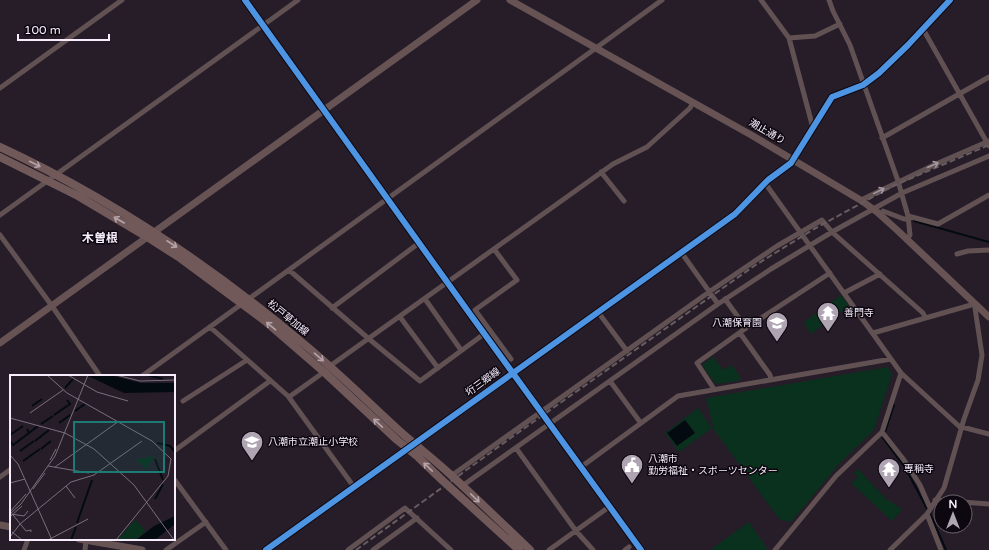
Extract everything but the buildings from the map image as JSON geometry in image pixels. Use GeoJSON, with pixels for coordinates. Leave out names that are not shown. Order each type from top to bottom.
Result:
{"type":"FeatureCollection","features":[{"type":"Feature","properties":{"kind":"main road","name":"松戸草加線"},"geometry":{"type":"LineString","coordinates":[[0,147],[103,201],[180,258],[245,301],[270,326],[327,369],[451,476],[530,550]]}},
{"type":"Feature","properties":{"kind":"main road","name":"松戸草加線"},"geometry":{"type":"LineString","coordinates":[[0,157],[48,180],[150,235]]}},
{"type":"Feature","properties":{"kind":"main road","name":"松戸草加線"},"geometry":{"type":"LineString","coordinates":[[327,369],[407,448],[519,550]]}},
{"type":"Feature","properties":{"kind":"street"},"geometry":{"type":"LineString","coordinates":[[0,88],[122,0]]}},
{"type":"Feature","properties":{"kind":"street"},"geometry":{"type":"LineString","coordinates":[[245,0],[447,283],[641,550]]}},
{"type":"Feature","properties":{"kind":"street"},"geometry":{"type":"LineString","coordinates":[[0,215],[298,0]]}},
{"type":"Feature","properties":{"kind":"street"},"geometry":{"type":"LineString","coordinates":[[0,343],[477,0]]}},
{"type":"Feature","properties":{"kind":"street","name":"潮止通り"},"geometry":{"type":"LineString","coordinates":[[510,0],[794,159],[874,209],[988,315]]}},
{"type":"Feature","properties":{"kind":"street"},"geometry":{"type":"LineString","coordinates":[[143,375],[662,0]]}},
{"type":"Feature","properties":{"kind":"street"},"geometry":{"type":"LineString","coordinates":[[761,0],[789,38],[813,128]]}},
{"type":"Feature","properties":{"kind":"street"},"geometry":{"type":"LineString","coordinates":[[829,0],[850,45],[902,193],[908,218],[910,235],[907,239]]}},
{"type":"Feature","properties":{"kind":"street"},"geometry":{"type":"LineString","coordinates":[[749,200],[765,183],[791,163],[832,97],[863,85],[879,73],[950,0]]}},
{"type":"Feature","properties":{"kind":"street"},"geometry":{"type":"LineString","coordinates":[[789,38],[815,36],[840,24]]}},
{"type":"Feature","properties":{"kind":"street"},"geometry":{"type":"LineString","coordinates":[[860,200],[898,181],[988,143],[923,29]]}},
{"type":"Feature","properties":{"kind":"street"},"geometry":{"type":"LineString","coordinates":[[882,138],[989,76]]}},
{"type":"Feature","properties":{"kind":"street"},"geometry":{"type":"LineString","coordinates":[[289,397],[601,172],[613,164],[647,147],[690,108],[693,102]]}},
{"type":"Feature","properties":{"kind":"street"},"geometry":{"type":"LineString","coordinates":[[462,486],[725,299],[808,245],[902,193],[989,156]]}},
{"type":"Feature","properties":{"kind":"street"},"geometry":{"type":"LineString","coordinates":[[601,172],[624,201]]}},
{"type":"Feature","properties":{"kind":"street"},"geometry":{"type":"LineString","coordinates":[[765,183],[901,373],[961,428],[989,434]]}},
{"type":"Feature","properties":{"kind":"street"},"geometry":{"type":"LineString","coordinates":[[883,211],[904,219],[908,218],[938,224],[989,195]]}},
{"type":"Feature","properties":{"kind":"street","name":"垳三郷線"},"geometry":{"type":"LineString","coordinates":[[266,550],[735,214],[749,200]]}},
{"type":"Feature","properties":{"kind":"street"},"geometry":{"type":"LineString","coordinates":[[451,476],[710,292],[778,246],[822,220],[832,232],[923,313],[925,317]]}},
{"type":"Feature","properties":{"kind":"street"},"geometry":{"type":"LineString","coordinates":[[0,235],[52,306],[99,375]]}},
{"type":"Feature","properties":{"kind":"street"},"geometry":{"type":"LineString","coordinates":[[332,308],[419,243]]}},
{"type":"Feature","properties":{"kind":"street"},"geometry":{"type":"LineString","coordinates":[[470,314],[517,280],[494,249]]}},
{"type":"Feature","properties":{"kind":"street"},"geometry":{"type":"LineString","coordinates":[[957,254],[968,251],[989,250]]}},
{"type":"Feature","properties":{"kind":"street"},"geometry":{"type":"LineString","coordinates":[[681,252],[718,304]]}},
{"type":"Feature","properties":{"kind":"street"},"geometry":{"type":"LineString","coordinates":[[289,270],[420,381],[484,334]]}},
{"type":"Feature","properties":{"kind":"street"},"geometry":{"type":"LineString","coordinates":[[714,389],[697,363],[746,328],[830,273]]}},
{"type":"Feature","properties":{"kind":"street"},"geometry":{"type":"LineString","coordinates":[[844,293],[880,274]]}},
{"type":"Feature","properties":{"kind":"street"},"geometry":{"type":"LineString","coordinates":[[425,299],[462,350]]}},
{"type":"Feature","properties":{"kind":"street"},"geometry":{"type":"LineString","coordinates":[[725,299],[746,328]]}},
{"type":"Feature","properties":{"kind":"street"},"geometry":{"type":"LineString","coordinates":[[873,333],[975,304],[982,355],[978,380],[961,428],[944,488],[940,494]]}},
{"type":"Feature","properties":{"kind":"street"},"geometry":{"type":"LineString","coordinates":[[476,310],[511,359]]}},
{"type":"Feature","properties":{"kind":"street"},"geometry":{"type":"LineString","coordinates":[[598,312],[627,351]]}},
{"type":"Feature","properties":{"kind":"street"},"geometry":{"type":"LineString","coordinates":[[400,317],[438,368]]}},
{"type":"Feature","properties":{"kind":"street"},"geometry":{"type":"LineString","coordinates":[[210,327],[289,397],[354,487]]}},
{"type":"Feature","properties":{"kind":"street"},"geometry":{"type":"LineString","coordinates":[[740,333],[770,375],[771,380]]}},
{"type":"Feature","properties":{"kind":"street"},"geometry":{"type":"LineString","coordinates":[[581,467],[640,422],[678,396],[891,359]]}},
{"type":"Feature","properties":{"kind":"street"},"geometry":{"type":"LineString","coordinates":[[183,402],[247,360]]}},
{"type":"Feature","properties":{"kind":"street"},"geometry":{"type":"LineString","coordinates":[[775,550],[836,476],[882,432],[901,373]]}},
{"type":"Feature","properties":{"kind":"street"},"geometry":{"type":"LineString","coordinates":[[175,450],[270,381]]}},
{"type":"Feature","properties":{"kind":"street"},"geometry":{"type":"LineString","coordinates":[[610,381],[640,422]]}},
{"type":"Feature","properties":{"kind":"street"},"geometry":{"type":"LineString","coordinates":[[882,432],[904,460],[920,485],[930,508]]}},
{"type":"Feature","properties":{"kind":"street"},"geometry":{"type":"LineString","coordinates":[[516,448],[576,531],[593,550]]}},
{"type":"Feature","properties":{"kind":"street"},"geometry":{"type":"LineString","coordinates":[[0,477],[10,471]]}},
{"type":"Feature","properties":{"kind":"street"},"geometry":{"type":"LineString","coordinates":[[175,480],[226,550]]}},
{"type":"Feature","properties":{"kind":"street"},"geometry":{"type":"LineString","coordinates":[[890,550],[927,514],[933,503]]}},
{"type":"Feature","properties":{"kind":"street"},"geometry":{"type":"LineString","coordinates":[[973,503],[989,504]]}},
{"type":"Feature","properties":{"kind":"street"},"geometry":{"type":"LineString","coordinates":[[549,550],[609,506]]}},
{"type":"Feature","properties":{"kind":"street"},"geometry":{"type":"LineString","coordinates":[[348,550],[405,508],[451,550]]}},
{"type":"Feature","properties":{"kind":"street"},"geometry":{"type":"LineString","coordinates":[[927,514],[941,550]]}},
{"type":"Feature","properties":{"kind":"street"},"geometry":{"type":"LineString","coordinates":[[373,550],[417,518]]}},
{"type":"Feature","properties":{"kind":"street"},"geometry":{"type":"LineString","coordinates":[[166,550],[206,522]]}},
{"type":"Feature","properties":{"kind":"street"},"geometry":{"type":"LineString","coordinates":[[0,525],[10,527]]}},
{"type":"Feature","properties":{"kind":"street"},"geometry":{"type":"LineString","coordinates":[[24,550],[28,540]]}},
{"type":"Feature","properties":{"kind":"street"},"geometry":{"type":"LineString","coordinates":[[84,540],[85,550]]}},
{"type":"Feature","properties":{"kind":"street"},"geometry":{"type":"LineString","coordinates":[[89,540],[142,550]]}},
{"type":"Feature","properties":{"kind":"green space"},"geometry":{"type":"Polygon","coordinates":[[[841,295],[849,306],[811,334],[804,322],[841,295]]]}},
{"type":"Feature","properties":{"kind":"green space"},"geometry":{"type":"Polygon","coordinates":[[[713,357],[723,370],[732,365],[741,378],[738,381],[716,384],[702,365],[713,357]]]}},
{"type":"Feature","properties":{"kind":"green space"},"geometry":{"type":"Polygon","coordinates":[[[888,367],[892,374],[874,430],[839,464],[791,522],[780,520],[714,430],[706,398],[888,367]]]}},
{"type":"Feature","properties":{"kind":"green space"},"geometry":{"type":"Polygon","coordinates":[[[698,408],[712,428],[679,452],[665,433],[698,408]]]}},
{"type":"Feature","properties":{"kind":"green space"},"geometry":{"type":"Polygon","coordinates":[[[858,469],[887,500],[902,510],[892,521],[851,483],[858,477],[854,473],[858,469]]]}},
{"type":"Feature","properties":{"kind":"green space"},"geometry":{"type":"Polygon","coordinates":[[[749,522],[768,550],[710,550],[749,522]]]}},
{"type":"Feature","properties":{"kind":"shaded area"},"geometry":{"type":"Polygon","coordinates":[[[685,420],[695,433],[677,446],[667,433],[685,420]]]}},
{"type":"Feature","properties":{"kind":"waterway"},"geometry":{"type":"LineString","coordinates":[[914,221],[989,242]]}},
{"type":"Feature","properties":{"kind":"waterway"},"geometry":{"type":"LineString","coordinates":[[894,405],[883,438],[906,469],[932,518],[946,550]]}},
{"type":"Feature","properties":{"kind":"railway"},"geometry":{"type":"LineString","coordinates":[[356,550],[512,437],[754,266],[814,229],[893,186],[989,145]]}},
{"type":"Feature","properties":{"kind":"cycle path"},"geometry":{"type":"LineString","coordinates":[[245,0],[641,550]]}},
{"type":"Feature","properties":{"kind":"cycle path"},"geometry":{"type":"LineString","coordinates":[[266,550],[735,214],[768,180],[791,163],[832,97],[863,85],[879,73],[908,45],[950,0]]}},
{"type":"Feature","properties":{"kind":"place","name":"善門寺"},"geometry":{"type":"Point","coordinates":[828,332]}},
{"type":"Feature","properties":{"kind":"place","name":"八潮保育園"},"geometry":{"type":"Point","coordinates":[777,342]}},
{"type":"Feature","properties":{"kind":"place","name":"八潮市立潮止小学校"},"geometry":{"type":"Point","coordinates":[252,462]}},
{"type":"Feature","properties":{"kind":"place","name":"八潮市 勤労福祉・スポーツセンター"},"geometry":{"type":"Point","coordinates":[632,484]}},
{"type":"Feature","properties":{"kind":"place","name":"専稱寺"},"geometry":{"type":"Point","coordinates":[889,488]}},
{"type":"Feature","properties":{"kind":"district","name":"木曽根"},"geometry":{"type":"Point","coordinates":[100,238]}}]}
